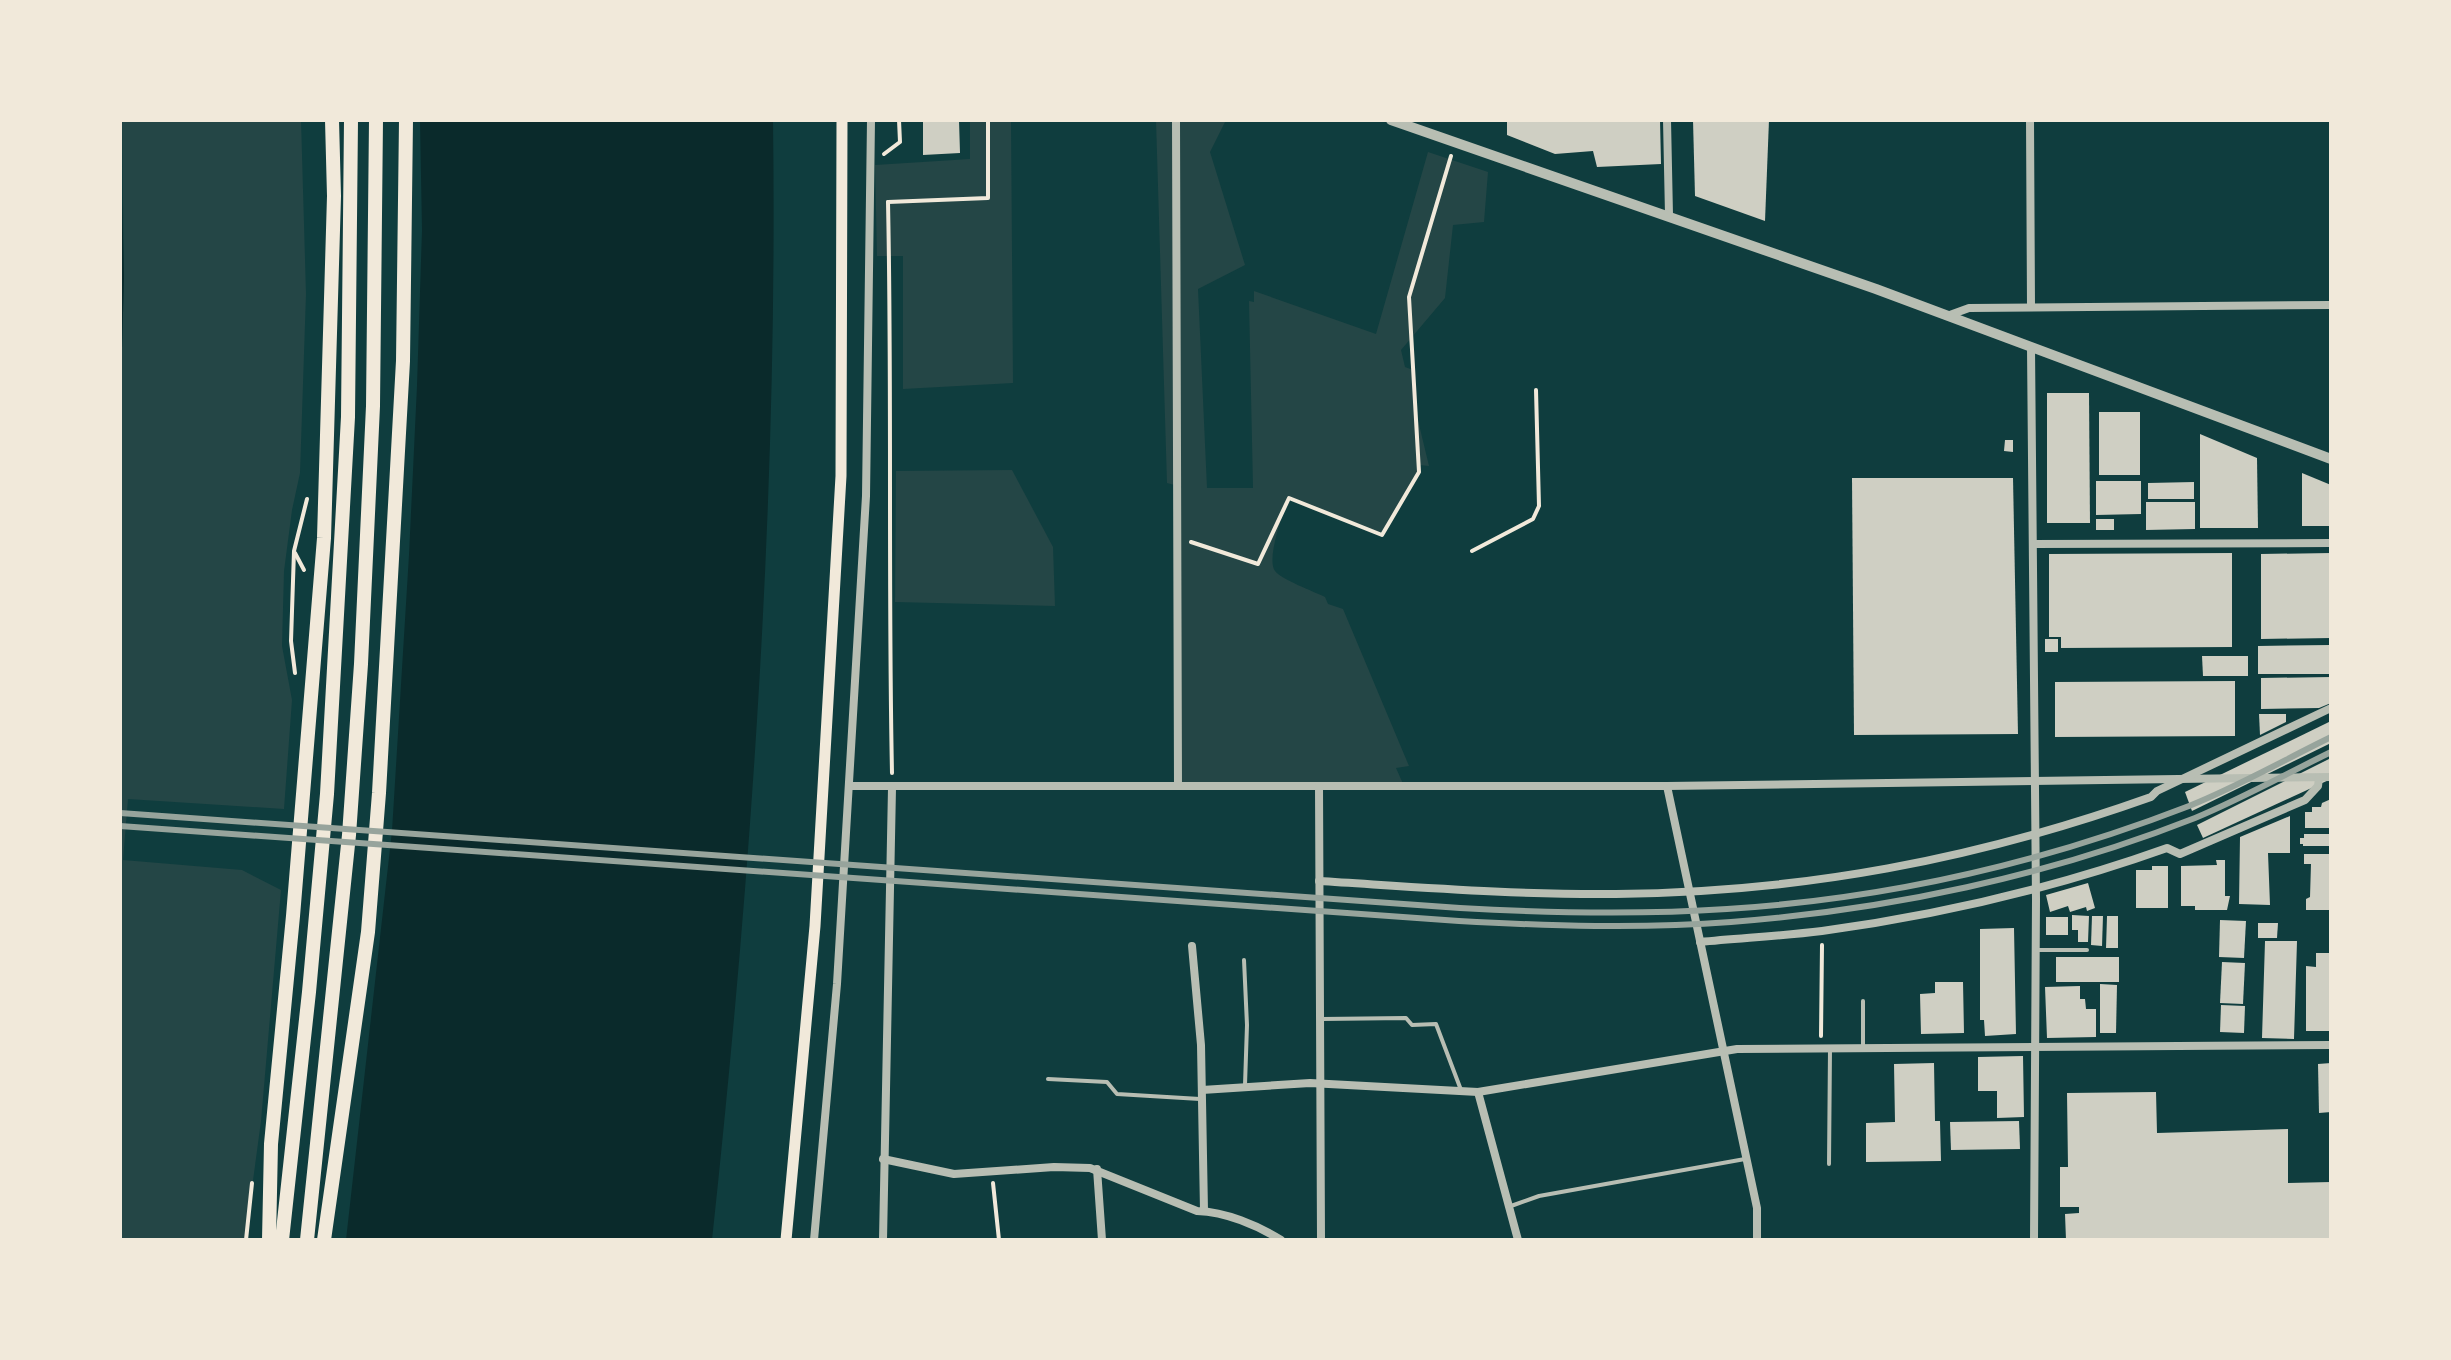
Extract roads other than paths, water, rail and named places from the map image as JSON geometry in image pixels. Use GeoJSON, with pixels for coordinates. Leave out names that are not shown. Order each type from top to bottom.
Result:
{"type":"FeatureCollection","features":[{"type":"Feature","properties":{"kind":"highway"},"geometry":{"type":"LineString","coordinates":[[269,1240],[271,1144],[324,538],[334,196],[332,120]]}},
{"type":"Feature","properties":{"kind":"highway"},"geometry":{"type":"LineString","coordinates":[[282,1240],[327,794],[348,417],[351,120]]}},
{"type":"Feature","properties":{"kind":"highway"},"geometry":{"type":"LineString","coordinates":[[307,1240],[349,835],[361,664],[373,406],[376,120]]}},
{"type":"Feature","properties":{"kind":"highway"},"geometry":{"type":"LineString","coordinates":[[324,1240],[368,932],[380,778],[404,347],[406,120]]}},
{"type":"Feature","properties":{"kind":"main road"},"geometry":{"type":"LineString","coordinates":[[786,1240],[815,926],[841,476],[842,120]]}},
{"type":"Feature","properties":{"kind":"street"},"geometry":{"type":"LineString","coordinates":[[814,1240],[837,984],[866,496],[871,120]]}},
{"type":"Feature","properties":{"kind":"street"},"geometry":{"type":"LineString","coordinates":[[1176,120],[1178,786]]}},
{"type":"Feature","properties":{"kind":"street"},"geometry":{"type":"LineString","coordinates":[[1391,120],[1669,215],[2331,459]]}},
{"type":"Feature","properties":{"kind":"street"},"geometry":{"type":"LineString","coordinates":[[1667,120],[1669,215]]}},
{"type":"Feature","properties":{"kind":"street"},"geometry":{"type":"LineString","coordinates":[[2030,120],[2031,307]]}},
{"type":"Feature","properties":{"kind":"street"},"geometry":{"type":"LineString","coordinates":[[1947,316],[1969,308],[2331,305]]}},
{"type":"Feature","properties":{"kind":"street"},"geometry":{"type":"LineString","coordinates":[[2031,348],[2036,950],[2034,1240]]}},
{"type":"Feature","properties":{"kind":"street"},"geometry":{"type":"LineString","coordinates":[[2033,544],[2331,543]]}},
{"type":"Feature","properties":{"kind":"street"},"geometry":{"type":"LineString","coordinates":[[1319,881],[1545,893],[1689,891],[1812,881],[1914,865],[2034,836],[2151,797],[2180,779],[2331,708]]}},
{"type":"Feature","properties":{"kind":"street"},"geometry":{"type":"LineString","coordinates":[[850,786],[1667,786],[2331,777]]}},
{"type":"Feature","properties":{"kind":"street"},"geometry":{"type":"LineString","coordinates":[[1700,942],[1822,931],[1913,917],[2035,889],[2167,848],[2180,854],[2305,800],[2318,786],[2319,778]]}},
{"type":"Feature","properties":{"kind":"street"},"geometry":{"type":"LineString","coordinates":[[1319,786],[1321,1240]]}},
{"type":"Feature","properties":{"kind":"street"},"geometry":{"type":"LineString","coordinates":[[1667,786],[1757,1208],[1757,1240]]}},
{"type":"Feature","properties":{"kind":"street"},"geometry":{"type":"LineString","coordinates":[[883,1240],[892,788]]}},
{"type":"Feature","properties":{"kind":"street"},"geometry":{"type":"LineString","coordinates":[[1192,946],[1198,990],[1204,1211]]}},
{"type":"Feature","properties":{"kind":"street"},"geometry":{"type":"LineString","coordinates":[[1202,1094],[1245,1087],[1320,1084],[1478,1092],[1723,1051],[2331,1045]]}},
{"type":"Feature","properties":{"kind":"street"},"geometry":{"type":"LineString","coordinates":[[1478,1092],[1518,1240]]}},
{"type":"Feature","properties":{"kind":"street"},"geometry":{"type":"LineString","coordinates":[[883,1159],[954,1174],[1054,1167],[1097,1169],[1197,1211],[1263,1229],[1281,1240]]}},
{"type":"Feature","properties":{"kind":"street"},"geometry":{"type":"LineString","coordinates":[[1097,1169],[1102,1240]]}},
{"type":"Feature","properties":{"kind":"lane"},"geometry":{"type":"LineString","coordinates":[[2036,950],[2087,950]]}},
{"type":"Feature","properties":{"kind":"lane"},"geometry":{"type":"LineString","coordinates":[[1244,960],[1247,1025],[1245,1087]]}},
{"type":"Feature","properties":{"kind":"lane"},"geometry":{"type":"LineString","coordinates":[[1863,1001],[1863,1048]]}},
{"type":"Feature","properties":{"kind":"lane"},"geometry":{"type":"LineString","coordinates":[[1320,1019],[1406,1018],[1412,1025],[1436,1024],[1461,1091]]}},
{"type":"Feature","properties":{"kind":"lane"},"geometry":{"type":"LineString","coordinates":[[1826,1049],[1829,1164]]}},
{"type":"Feature","properties":{"kind":"lane"},"geometry":{"type":"LineString","coordinates":[[1048,1079],[1107,1082],[1117,1094],[1202,1094]]}},
{"type":"Feature","properties":{"kind":"lane"},"geometry":{"type":"LineString","coordinates":[[1509,1206],[1539,1196],[1746,1159]]}},
{"type":"Feature","properties":{"kind":"railway"},"geometry":{"type":"LineString","coordinates":[[120,813],[1460,908],[1660,912],[1727,909],[1845,897],[2020,861],[2077,845],[2189,806],[2331,737]]}},
{"type":"Feature","properties":{"kind":"railway"},"geometry":{"type":"LineString","coordinates":[[120,826],[1459,921],[1663,926],[1849,909],[2025,873],[2139,839],[2195,818],[2331,752]]}}]}
